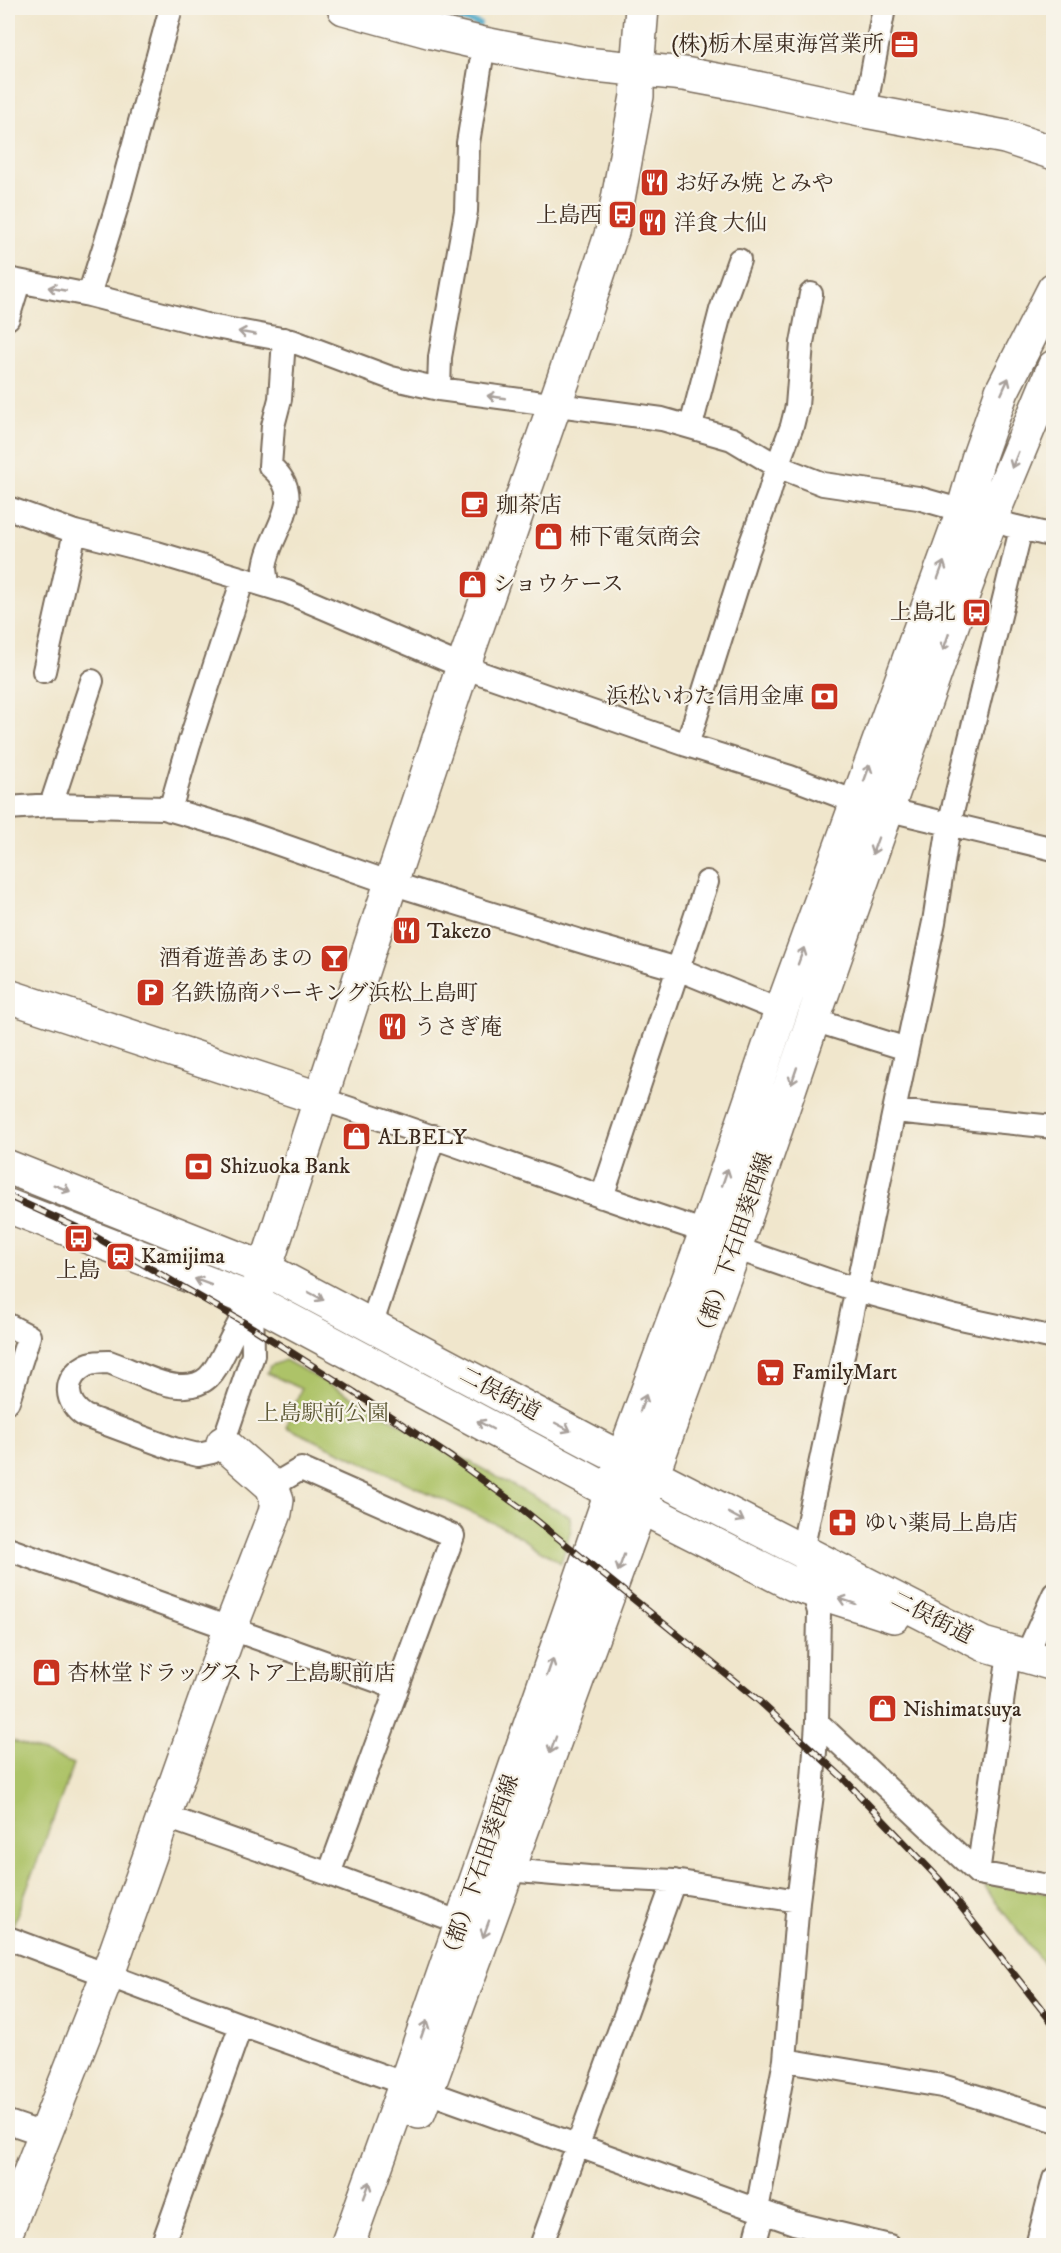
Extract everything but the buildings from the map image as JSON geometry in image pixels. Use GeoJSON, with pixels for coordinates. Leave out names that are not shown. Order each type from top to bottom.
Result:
{"type":"FeatureCollection","features":[{"type":"Feature","properties":{"kind":"street"},"geometry":{"type":"LineString","coordinates":[[89,295],[117,206],[171,8]]}},
{"type":"Feature","properties":{"kind":"street"},"geometry":{"type":"LineString","coordinates":[[344,8],[484,44],[585,64],[717,80],[1005,137],[1053,153]]}},
{"type":"Feature","properties":{"kind":"street"},"geometry":{"type":"LineString","coordinates":[[865,111],[884,8]]}},
{"type":"Feature","properties":{"kind":"street"},"geometry":{"type":"LineString","coordinates":[[252,1300],[253,1355],[223,1443],[213,1452],[198,1455],[174,1449],[85,1416],[71,1404],[68,1389],[74,1376],[85,1366],[98,1362],[109,1362],[178,1386],[202,1382],[220,1364],[265,1269],[463,667],[612,232],[635,107],[637,69],[648,10]]}},
{"type":"Feature","properties":{"kind":"street"},"geometry":{"type":"LineString","coordinates":[[439,389],[440,357],[465,220],[468,143],[484,44]]}},
{"type":"Feature","properties":{"kind":"street"},"geometry":{"type":"LineString","coordinates":[[692,426],[721,310],[739,260]]}},
{"type":"Feature","properties":{"kind":"street"},"geometry":{"type":"LineString","coordinates":[[8,318],[13,280],[89,295],[210,326],[284,339],[391,378],[439,389],[662,419],[692,426],[732,439],[777,466],[823,484],[918,498],[1053,536]]}},
{"type":"Feature","properties":{"kind":"street"},"geometry":{"type":"LineString","coordinates":[[991,520],[978,459],[1002,391],[1053,289]]}},
{"type":"Feature","properties":{"kind":"street"},"geometry":{"type":"LineString","coordinates":[[687,746],[792,426],[797,406],[802,344],[811,294]]}},
{"type":"Feature","properties":{"kind":"street"},"geometry":{"type":"LineString","coordinates":[[267,586],[265,568],[288,503],[287,486],[270,466],[273,426],[280,399],[284,339]]}},
{"type":"Feature","properties":{"kind":"street"},"geometry":{"type":"LineString","coordinates":[[754,2246],[785,2060],[798,1901],[812,1794],[819,1612],[802,1551],[934,922],[991,520],[1053,367]]}},
{"type":"Feature","properties":{"kind":"street"},"geometry":{"type":"LineString","coordinates":[[8,508],[75,532],[157,553],[287,592],[463,667],[687,746],[790,777],[856,802],[1053,849]]}},
{"type":"Feature","properties":{"kind":"street","name":"（都）下石田葵西線"},"geometry":{"type":"LineString","coordinates":[[369,2246],[416,2089],[461,1923],[856,802],[991,520]]}},
{"type":"Feature","properties":{"kind":"street","name":"（都）下石田葵西線"},"geometry":{"type":"LineString","coordinates":[[347,2246],[416,2089],[507,1870],[654,1474],[991,520]]}},
{"type":"Feature","properties":{"kind":"street"},"geometry":{"type":"LineString","coordinates":[[44,671],[75,532]]}},
{"type":"Feature","properties":{"kind":"street"},"geometry":{"type":"LineString","coordinates":[[170,810],[243,579]]}},
{"type":"Feature","properties":{"kind":"street"},"geometry":{"type":"LineString","coordinates":[[51,806],[92,681]]}},
{"type":"Feature","properties":{"kind":"street"},"geometry":{"type":"LineString","coordinates":[[8,808],[51,806],[170,810],[233,828],[391,883],[678,969],[781,1011]]}},
{"type":"Feature","properties":{"kind":"street"},"geometry":{"type":"LineString","coordinates":[[602,1197],[707,882]]}},
{"type":"Feature","properties":{"kind":"street"},"geometry":{"type":"LineString","coordinates":[[8,996],[434,1136],[706,1232]]}},
{"type":"Feature","properties":{"kind":"street"},"geometry":{"type":"LineString","coordinates":[[813,1020],[907,1049]]}},
{"type":"Feature","properties":{"kind":"street"},"geometry":{"type":"LineString","coordinates":[[895,1111],[1053,1127]]}},
{"type":"Feature","properties":{"kind":"street"},"geometry":{"type":"LineString","coordinates":[[371,1326],[434,1136]]}},
{"type":"Feature","properties":{"kind":"street","name":"二俣街道"},"geometry":{"type":"LineString","coordinates":[[8,1167],[265,1269],[802,1551],[1018,1654]]}},
{"type":"Feature","properties":{"kind":"street","name":"二俣街道"},"geometry":{"type":"LineString","coordinates":[[8,1206],[252,1300],[641,1508],[793,1584],[1018,1654]]}},
{"type":"Feature","properties":{"kind":"street"},"geometry":{"type":"LineString","coordinates":[[735,1248],[856,1290],[956,1317],[1053,1338]]}},
{"type":"Feature","properties":{"kind":"street"},"geometry":{"type":"LineString","coordinates":[[8,1325],[29,1336],[8,1401]]}},
{"type":"Feature","properties":{"kind":"street"},"geometry":{"type":"LineString","coordinates":[[8,2228],[108,1974],[231,1627],[275,1513],[277,1500],[272,1486],[223,1443]]}},
{"type":"Feature","properties":{"kind":"street"},"geometry":{"type":"LineString","coordinates":[[272,1486],[301,1469],[453,1536],[329,1874]]}},
{"type":"Feature","properties":{"kind":"street"},"geometry":{"type":"LineString","coordinates":[[8,1549],[398,1688]]}},
{"type":"Feature","properties":{"kind":"street"},"geometry":{"type":"LineString","coordinates":[[978,1873],[1018,1654],[1053,1594]]}},
{"type":"Feature","properties":{"kind":"street"},"geometry":{"type":"LineString","coordinates":[[816,1722],[978,1873],[1053,1887]]}},
{"type":"Feature","properties":{"kind":"street"},"geometry":{"type":"LineString","coordinates":[[164,1816],[461,1923]]}},
{"type":"Feature","properties":{"kind":"street"},"geometry":{"type":"LineString","coordinates":[[507,1870],[674,1881],[798,1901]]}},
{"type":"Feature","properties":{"kind":"street"},"geometry":{"type":"LineString","coordinates":[[541,2246],[674,1881]]}},
{"type":"Feature","properties":{"kind":"street"},"geometry":{"type":"LineString","coordinates":[[8,1938],[416,2089],[794,2223],[889,2246]]}},
{"type":"Feature","properties":{"kind":"street"},"geometry":{"type":"LineString","coordinates":[[162,2246],[241,2025]]}},
{"type":"Feature","properties":{"kind":"street"},"geometry":{"type":"LineString","coordinates":[[785,2060],[942,2086],[1053,2120]]}},
{"type":"Feature","properties":{"kind":"street"},"geometry":{"type":"LineString","coordinates":[[8,2122],[44,2134]]}},
{"type":"Feature","properties":{"kind":"street"},"geometry":{"type":"LineString","coordinates":[[1037,2246],[1053,2179]]}},
{"type":"Feature","properties":{"kind":"green space","name":"上島駅前公園"},"geometry":{"type":"Polygon","coordinates":[[[285,1360],[570,1517],[571,1530],[561,1563],[511,1531],[286,1427],[301,1389],[267,1373],[270,1366],[285,1360]]]}},
{"type":"Feature","properties":{"kind":"green space"},"geometry":{"type":"Polygon","coordinates":[[[8,1739],[74,1764],[13,1925],[8,1923],[8,1739]]]}},
{"type":"Feature","properties":{"kind":"green space"},"geometry":{"type":"Polygon","coordinates":[[[989,1882],[1053,1895],[1053,1976],[984,1887],[989,1882]]]}},
{"type":"Feature","properties":{"kind":"waterway"},"geometry":{"type":"LineString","coordinates":[[421,8],[479,24]]}},
{"type":"Feature","properties":{"kind":"railway"},"geometry":{"type":"LineString","coordinates":[[8,1196],[89,1233],[245,1323],[354,1392],[521,1508],[758,1700],[843,1778],[940,1880],[1054,2025]]}},
{"type":"Feature","properties":{"kind":"place","name":"(株)栃木屋東海営業所"},"geometry":{"type":"Point","coordinates":[905,44]}},
{"type":"Feature","properties":{"kind":"place","name":"お好み焼 とみや"},"geometry":{"type":"Point","coordinates":[654,183]}},
{"type":"Feature","properties":{"kind":"place","name":"上島西"},"geometry":{"type":"Point","coordinates":[623,215]}},
{"type":"Feature","properties":{"kind":"place","name":"洋食 大仙"},"geometry":{"type":"Point","coordinates":[653,223]}},
{"type":"Feature","properties":{"kind":"place","name":"珈茶店"},"geometry":{"type":"Point","coordinates":[475,505]}},
{"type":"Feature","properties":{"kind":"place","name":"柿下電気商会"},"geometry":{"type":"Point","coordinates":[548,537]}},
{"type":"Feature","properties":{"kind":"place","name":"ショウケース"},"geometry":{"type":"Point","coordinates":[472,584]}},
{"type":"Feature","properties":{"kind":"place","name":"上島北"},"geometry":{"type":"Point","coordinates":[977,612]}},
{"type":"Feature","properties":{"kind":"place","name":"浜松いわた信用金庫"},"geometry":{"type":"Point","coordinates":[825,696]}},
{"type":"Feature","properties":{"kind":"place","name":"Takezo"},"geometry":{"type":"Point","coordinates":[406,931]}},
{"type":"Feature","properties":{"kind":"place","name":"酒肴遊善あまの"},"geometry":{"type":"Point","coordinates":[334,958]}},
{"type":"Feature","properties":{"kind":"place","name":"名鉄協商パーキング浜松上島町"},"geometry":{"type":"Point","coordinates":[150,993]}},
{"type":"Feature","properties":{"kind":"place","name":"うさぎ庵"},"geometry":{"type":"Point","coordinates":[393,1027]}},
{"type":"Feature","properties":{"kind":"place","name":"ALBELY"},"geometry":{"type":"Point","coordinates":[357,1137]}},
{"type":"Feature","properties":{"kind":"place","name":"Shizuoka Bank"},"geometry":{"type":"Point","coordinates":[199,1166]}},
{"type":"Feature","properties":{"kind":"place","name":"上島"},"geometry":{"type":"Point","coordinates":[78,1238]}},
{"type":"Feature","properties":{"kind":"place","name":"Kamijima"},"geometry":{"type":"Point","coordinates":[120,1256]}},
{"type":"Feature","properties":{"kind":"place","name":"FamilyMart"},"geometry":{"type":"Point","coordinates":[771,1372]}},
{"type":"Feature","properties":{"kind":"place","name":"ゆい薬局上島店"},"geometry":{"type":"Point","coordinates":[843,1523]}},
{"type":"Feature","properties":{"kind":"place","name":"杏林堂ドラッグストア上島駅前店"},"geometry":{"type":"Point","coordinates":[46,1673]}},
{"type":"Feature","properties":{"kind":"place","name":"Nishimatsuya"},"geometry":{"type":"Point","coordinates":[882,1709]}}]}
